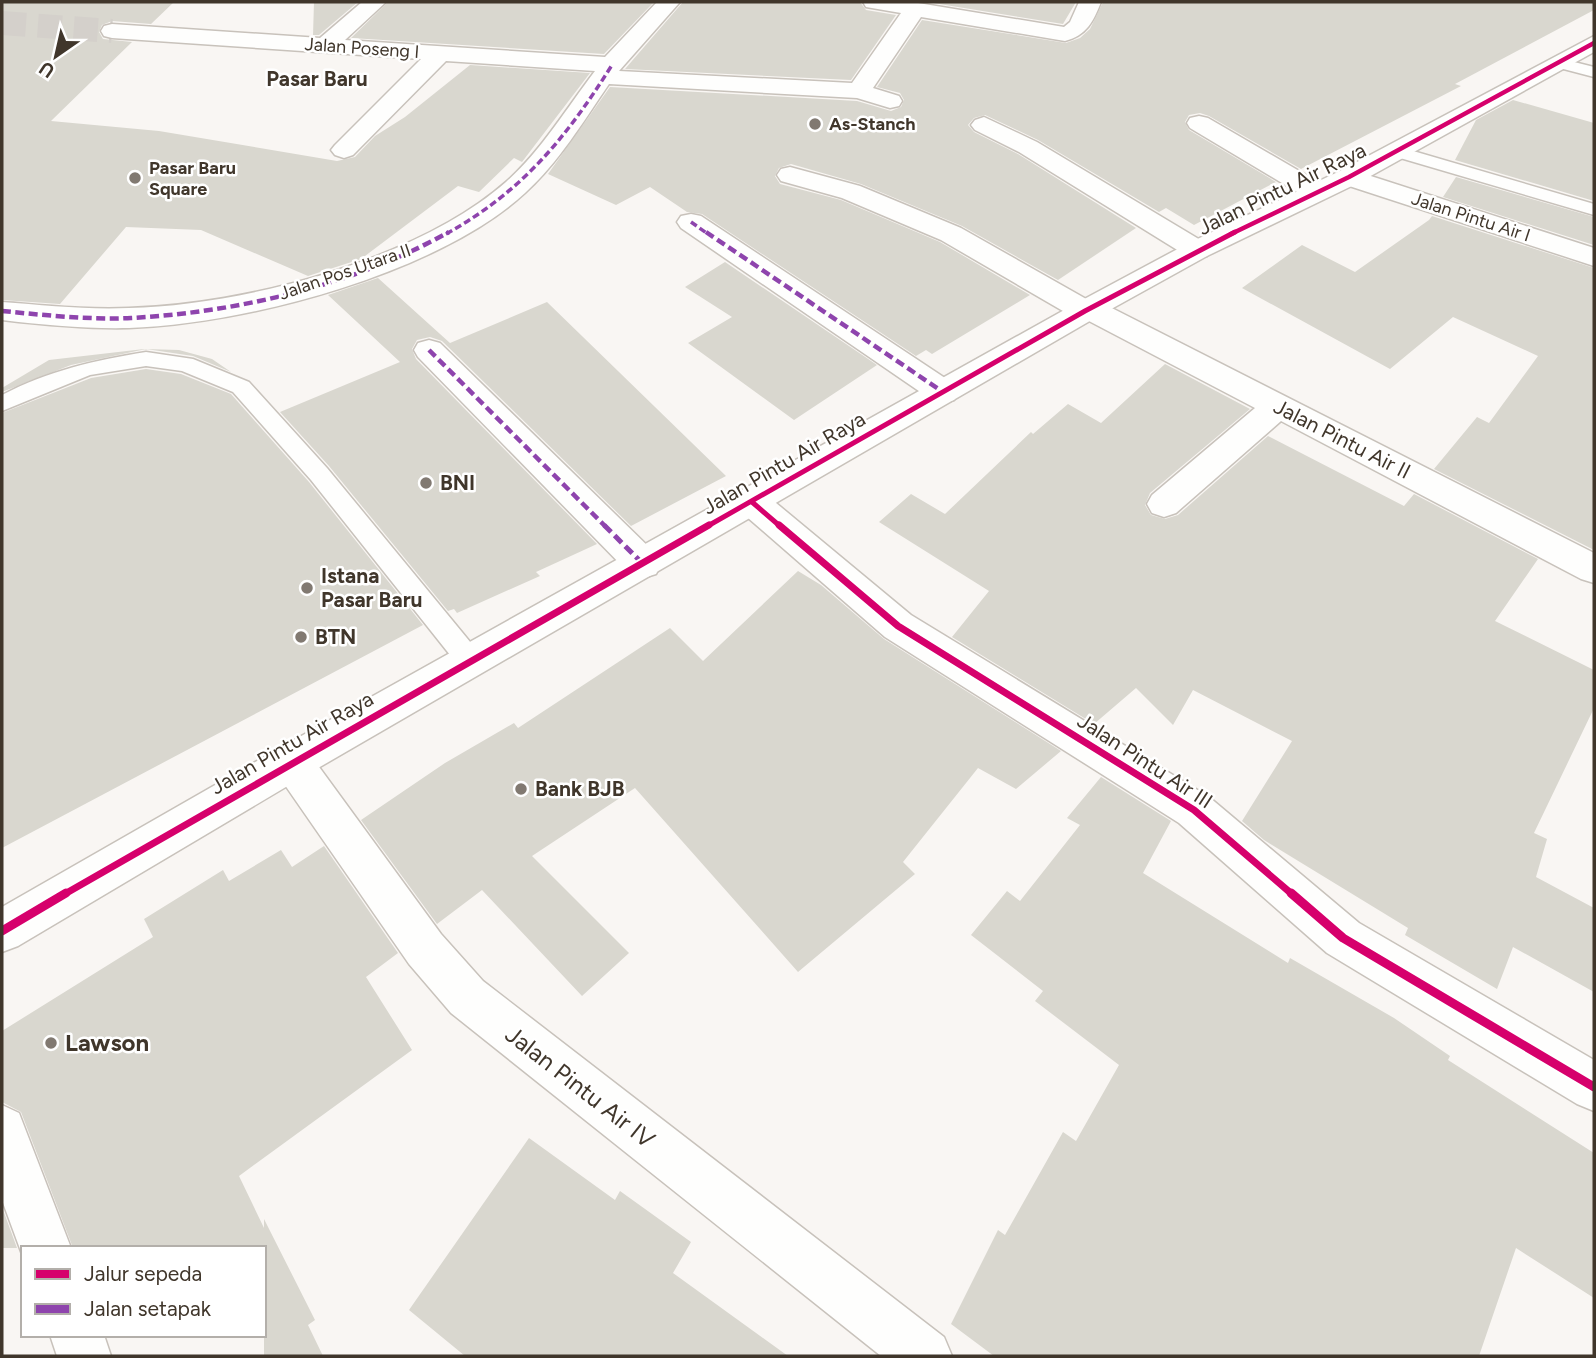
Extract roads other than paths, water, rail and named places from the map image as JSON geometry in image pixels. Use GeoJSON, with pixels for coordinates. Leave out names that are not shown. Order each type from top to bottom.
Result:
{"type":"FeatureCollection","features":[{"type":"Feature","properties":{"kind":"street"},"geometry":{"type":"LineString","coordinates":[[326,45],[375,2]]}},
{"type":"Feature","properties":{"kind":"street","name":"Jalan Pos Utara II"},"geometry":{"type":"LineString","coordinates":[[2,311],[130,318],[215,309],[279,295],[398,257],[462,224],[515,188],[566,130],[608,71],[669,2]]}},
{"type":"Feature","properties":{"kind":"street"},"geometry":{"type":"LineString","coordinates":[[874,2],[1065,34],[1072,33],[1081,24],[1090,2]]}},
{"type":"Feature","properties":{"kind":"street"},"geometry":{"type":"LineString","coordinates":[[859,91],[915,9]]}},
{"type":"Feature","properties":{"kind":"street","name":"Jalan Poseng I"},"geometry":{"type":"LineString","coordinates":[[112,31],[440,53],[608,71],[859,91],[890,100]]}},
{"type":"Feature","properties":{"kind":"street","name":"Jalan Pintu Air Raya"},"geometry":{"type":"LineString","coordinates":[[4,926],[1088,310],[1197,250],[1349,177],[1594,43]]}},
{"type":"Feature","properties":{"kind":"street"},"geometry":{"type":"LineString","coordinates":[[344,150],[440,53]]}},
{"type":"Feature","properties":{"kind":"street"},"geometry":{"type":"LineString","coordinates":[[1199,123],[1316,192]]}},
{"type":"Feature","properties":{"kind":"street"},"geometry":{"type":"LineString","coordinates":[[984,125],[1028,147],[1197,250]]}},
{"type":"Feature","properties":{"kind":"street","name":"Jalan Pintu Air II"},"geometry":{"type":"LineString","coordinates":[[790,175],[850,192],[951,234],[1088,310],[1594,569]]}},
{"type":"Feature","properties":{"kind":"street","name":"Jalan Pintu Air I"},"geometry":{"type":"LineString","coordinates":[[1349,177],[1594,257]]}},
{"type":"Feature","properties":{"kind":"street"},"geometry":{"type":"LineString","coordinates":[[691,222],[943,393]]}},
{"type":"Feature","properties":{"kind":"street"},"geometry":{"type":"LineString","coordinates":[[429,350],[643,564]]}},
{"type":"Feature","properties":{"kind":"street"},"geometry":{"type":"LineString","coordinates":[[1164,504],[1278,406]]}},
{"type":"Feature","properties":{"kind":"street","name":"Jalan Pintu Air III"},"geometry":{"type":"LineString","coordinates":[[752,502],[898,626],[1194,810],[1343,938],[1594,1087]]}},
{"type":"Feature","properties":{"kind":"street","name":"Jalan Pintu Air IV"},"geometry":{"type":"LineString","coordinates":[[292,762],[425,949],[467,997],[925,1356]]}},
{"type":"Feature","properties":{"kind":"street"},"geometry":{"type":"LineString","coordinates":[[2,1130],[44,1246]]}},
{"type":"Feature","properties":{"kind":"street"},"geometry":{"type":"LineString","coordinates":[[78,1337],[84,1356]]}},
{"type":"Feature","properties":{"kind":"lane"},"geometry":{"type":"LineString","coordinates":[[1558,63],[1594,72]]}},
{"type":"Feature","properties":{"kind":"lane"},"geometry":{"type":"LineString","coordinates":[[1396,151],[1594,210]]}},
{"type":"Feature","properties":{"kind":"lane"},"geometry":{"type":"LineString","coordinates":[[2,404],[29,390],[86,369],[146,359],[186,364],[241,387],[318,474],[471,662]]}},
{"type":"Feature","properties":{"kind":"tunnel"},"geometry":{"type":"LineString","coordinates":[[2,23],[112,31]]}},
{"type":"Feature","properties":{"kind":"place","name":"As-Stanch"},"geometry":{"type":"Point","coordinates":[815,124]}},
{"type":"Feature","properties":{"kind":"place","name":"Pasar Baru Square"},"geometry":{"type":"Point","coordinates":[135,178]}},
{"type":"Feature","properties":{"kind":"place","name":"BNI"},"geometry":{"type":"Point","coordinates":[426,483]}},
{"type":"Feature","properties":{"kind":"place","name":"Istana Pasar Baru"},"geometry":{"type":"Point","coordinates":[307,588]}},
{"type":"Feature","properties":{"kind":"place","name":"BTN"},"geometry":{"type":"Point","coordinates":[301,637]}},
{"type":"Feature","properties":{"kind":"place","name":"Bank BJB"},"geometry":{"type":"Point","coordinates":[521,789]}},
{"type":"Feature","properties":{"kind":"place","name":"Lawson"},"geometry":{"type":"Point","coordinates":[51,1043]}},
{"type":"Feature","properties":{"kind":"district","name":"Pasar Baru"},"geometry":{"type":"Point","coordinates":[317,79]}}]}
